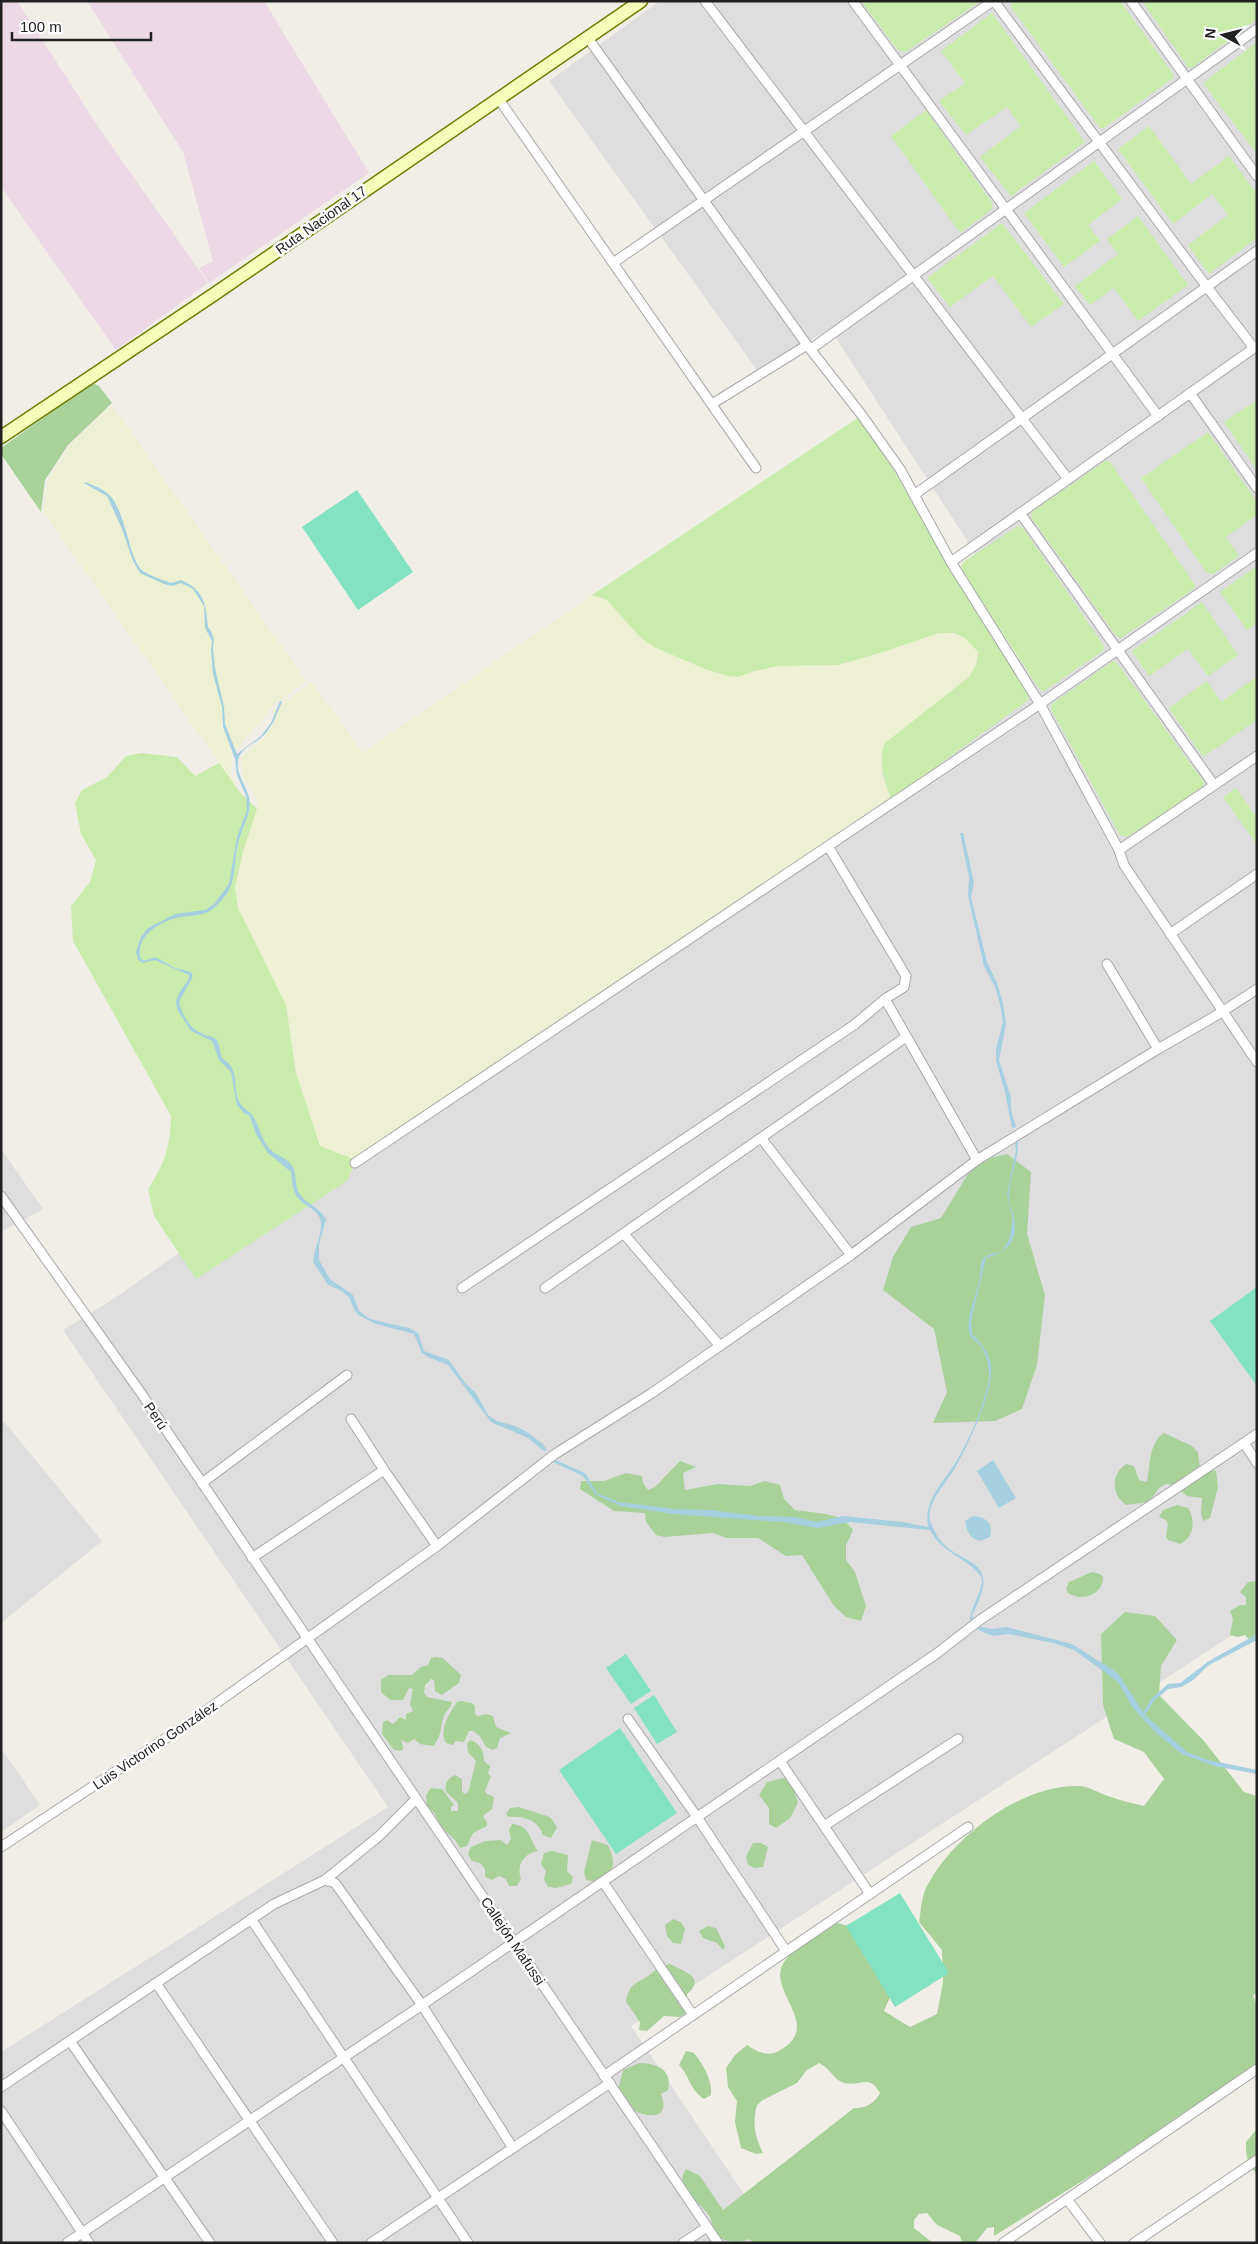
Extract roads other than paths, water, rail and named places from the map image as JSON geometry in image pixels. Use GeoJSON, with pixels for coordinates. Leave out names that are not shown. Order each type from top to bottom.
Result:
{"type":"FeatureCollection","features":[{"type":"Feature","properties":{"kind":"street","name":"Ruta Nacional 17"},"geometry":{"type":"LineString","coordinates":[[1,437],[216,293],[641,1]]}},
{"type":"Feature","properties":{"kind":"street"},"geometry":{"type":"LineString","coordinates":[[705,1],[1068,480]]}},
{"type":"Feature","properties":{"kind":"street"},"geometry":{"type":"LineString","coordinates":[[853,1],[1158,416]]}},
{"type":"Feature","properties":{"kind":"street"},"geometry":{"type":"LineString","coordinates":[[613,263],[994,1],[1206,287],[1256,347],[951,562]]}},
{"type":"Feature","properties":{"kind":"street"},"geometry":{"type":"LineString","coordinates":[[1131,1],[1257,176]]}},
{"type":"Feature","properties":{"kind":"street"},"geometry":{"type":"LineString","coordinates":[[712,404],[809,347],[913,276],[1257,29]]}},
{"type":"Feature","properties":{"kind":"street"},"geometry":{"type":"LineString","coordinates":[[588,38],[703,201],[900,469],[951,562],[1040,704],[1120,850],[1124,865],[1257,1062]]}},
{"type":"Feature","properties":{"kind":"street"},"geometry":{"type":"LineString","coordinates":[[498,98],[756,468]]}},
{"type":"Feature","properties":{"kind":"street"},"geometry":{"type":"LineString","coordinates":[[914,495],[1257,251]]}},
{"type":"Feature","properties":{"kind":"street"},"geometry":{"type":"LineString","coordinates":[[1190,393],[1257,488]]}},
{"type":"Feature","properties":{"kind":"street"},"geometry":{"type":"LineString","coordinates":[[1020,513],[1214,785]]}},
{"type":"Feature","properties":{"kind":"street"},"geometry":{"type":"LineString","coordinates":[[355,1163],[1040,704],[1257,553]]}},
{"type":"Feature","properties":{"kind":"street"},"geometry":{"type":"LineString","coordinates":[[1120,850],[1257,756]]}},
{"type":"Feature","properties":{"kind":"street"},"geometry":{"type":"LineString","coordinates":[[462,1288],[854,1025],[885,999],[904,987],[906,976],[828,846]]}},
{"type":"Feature","properties":{"kind":"street"},"geometry":{"type":"LineString","coordinates":[[1170,934],[1257,874]]}},
{"type":"Feature","properties":{"kind":"street"},"geometry":{"type":"LineString","coordinates":[[1107,964],[1158,1049]]}},
{"type":"Feature","properties":{"kind":"street","name":"Luis Victorino González"},"geometry":{"type":"LineString","coordinates":[[1,1847],[162,1742],[437,1546],[555,1454],[652,1393],[851,1256],[977,1160],[1158,1049],[1223,1012],[1257,989]]}},
{"type":"Feature","properties":{"kind":"street"},"geometry":{"type":"LineString","coordinates":[[885,999],[977,1160]]}},
{"type":"Feature","properties":{"kind":"street"},"geometry":{"type":"LineString","coordinates":[[544,1288],[762,1139],[906,1037]]}},
{"type":"Feature","properties":{"kind":"street"},"geometry":{"type":"LineString","coordinates":[[762,1139],[851,1256]]}},
{"type":"Feature","properties":{"kind":"street","name":"Perú"},"geometry":{"type":"LineString","coordinates":[[1,1196],[98,1331],[307,1638]]}},
{"type":"Feature","properties":{"kind":"street"},"geometry":{"type":"LineString","coordinates":[[624,1234],[720,1346]]}},
{"type":"Feature","properties":{"kind":"street"},"geometry":{"type":"LineString","coordinates":[[202,1483],[346,1374]]}},
{"type":"Feature","properties":{"kind":"street"},"geometry":{"type":"LineString","coordinates":[[351,1419],[437,1546]]}},
{"type":"Feature","properties":{"kind":"street"},"geometry":{"type":"LineString","coordinates":[[67,2243],[422,2005],[936,1654],[980,1620],[1257,1434]]}},
{"type":"Feature","properties":{"kind":"street"},"geometry":{"type":"LineString","coordinates":[[1244,1443],[1257,1463]]}},
{"type":"Feature","properties":{"kind":"street"},"geometry":{"type":"LineString","coordinates":[[252,1558],[384,1470]]}},
{"type":"Feature","properties":{"kind":"street","name":"Callejón Mafussi"},"geometry":{"type":"LineString","coordinates":[[307,1638],[718,2243]]}},
{"type":"Feature","properties":{"kind":"street"},"geometry":{"type":"LineString","coordinates":[[628,1719],[697,1817],[786,1951]]}},
{"type":"Feature","properties":{"kind":"street"},"geometry":{"type":"LineString","coordinates":[[824,1826],[958,1739]]}},
{"type":"Feature","properties":{"kind":"street"},"geometry":{"type":"LineString","coordinates":[[780,1761],[870,1894]]}},
{"type":"Feature","properties":{"kind":"street"},"geometry":{"type":"LineString","coordinates":[[1,2087],[274,1904],[325,1880],[378,1837],[416,1799]]}},
{"type":"Feature","properties":{"kind":"street"},"geometry":{"type":"LineString","coordinates":[[371,2243],[512,2148],[693,2015],[968,1827]]}},
{"type":"Feature","properties":{"kind":"street"},"geometry":{"type":"LineString","coordinates":[[325,1880],[335,1883],[422,2005],[512,2148]]}},
{"type":"Feature","properties":{"kind":"street"},"geometry":{"type":"LineString","coordinates":[[602,1882],[693,2015]]}},
{"type":"Feature","properties":{"kind":"street"},"geometry":{"type":"LineString","coordinates":[[251,1919],[468,2243]]}},
{"type":"Feature","properties":{"kind":"street"},"geometry":{"type":"LineString","coordinates":[[156,1983],[333,2243]]}},
{"type":"Feature","properties":{"kind":"street"},"geometry":{"type":"LineString","coordinates":[[70,2041],[166,2176],[210,2243]]}},
{"type":"Feature","properties":{"kind":"street"},"geometry":{"type":"LineString","coordinates":[[1003,2243],[1257,2070]]}},
{"type":"Feature","properties":{"kind":"street"},"geometry":{"type":"LineString","coordinates":[[1,2111],[89,2243]]}},
{"type":"Feature","properties":{"kind":"street"},"geometry":{"type":"LineString","coordinates":[[1134,2243],[1257,2160]]}},
{"type":"Feature","properties":{"kind":"street"},"geometry":{"type":"LineString","coordinates":[[1066,2200],[1100,2243]]}},
{"type":"Feature","properties":{"kind":"street"},"geometry":{"type":"LineString","coordinates":[[683,2243],[707,2227]]}},
{"type":"Feature","properties":{"kind":"water"},"geometry":{"type":"Polygon","coordinates":[[[86,482],[105,491],[113,500],[119,510],[134,556],[143,571],[171,583],[181,580],[195,588],[199,593],[205,605],[208,627],[214,639],[215,668],[224,707],[225,724],[237,754],[261,736],[271,723],[280,701],[282,702],[267,731],[239,756],[238,770],[250,802],[238,844],[230,888],[223,899],[210,911],[170,920],[156,927],[141,943],[140,958],[144,961],[155,957],[175,968],[191,972],[193,976],[179,1002],[182,1011],[193,1028],[216,1039],[222,1058],[228,1063],[234,1074],[236,1092],[241,1105],[255,1119],[270,1149],[287,1160],[293,1167],[299,1193],[326,1219],[319,1244],[319,1260],[330,1279],[353,1295],[359,1311],[370,1319],[409,1328],[418,1333],[424,1351],[449,1360],[465,1383],[476,1393],[488,1415],[497,1421],[515,1426],[527,1432],[543,1444],[547,1450],[544,1451],[528,1438],[491,1422],[448,1365],[422,1353],[414,1334],[376,1324],[360,1316],[355,1311],[349,1297],[340,1290],[328,1285],[313,1262],[321,1223],[318,1215],[296,1195],[292,1184],[291,1172],[268,1153],[256,1134],[250,1116],[244,1113],[237,1105],[231,1072],[219,1060],[212,1041],[191,1031],[177,1009],[176,1001],[189,979],[189,975],[155,960],[143,963],[138,960],[136,952],[141,937],[148,928],[175,914],[205,910],[214,904],[229,884],[237,837],[247,810],[246,796],[237,775],[235,759],[223,727],[222,707],[213,674],[212,641],[205,628],[204,606],[193,589],[181,583],[172,586],[164,584],[140,573],[133,561],[122,529],[107,496],[84,483],[86,482]]]}},
{"type":"Feature","properties":{"kind":"water"},"geometry":{"type":"Polygon","coordinates":[[[960,833],[963,833],[974,882],[971,897],[987,962],[997,983],[1003,1003],[1006,1024],[999,1060],[1011,1098],[1011,1110],[1016,1127],[1012,1128],[1005,1092],[996,1061],[996,1049],[1003,1022],[1000,1004],[995,987],[984,966],[968,896],[969,877],[960,833]]]}},
{"type":"Feature","properties":{"kind":"water"},"geometry":{"type":"Polygon","coordinates":[[[1018,1141],[1017,1155],[1009,1189],[1015,1233],[1009,1245],[1003,1251],[1009,1240],[1013,1220],[1007,1195],[1016,1150],[1015,1143],[1018,1141]]]}},
{"type":"Feature","properties":{"kind":"water"},"geometry":{"type":"Polygon","coordinates":[[[1000,1252],[986,1258],[971,1320],[972,1334],[984,1348],[991,1366],[991,1377],[984,1405],[964,1451],[936,1496],[930,1514],[930,1521],[934,1530],[943,1543],[980,1570],[984,1580],[981,1594],[972,1615],[974,1620],[971,1622],[971,1613],[982,1584],[982,1578],[969,1565],[942,1545],[930,1530],[850,1522],[818,1528],[782,1522],[673,1514],[621,1506],[595,1494],[583,1476],[553,1462],[555,1460],[585,1473],[597,1493],[618,1502],[676,1509],[794,1517],[817,1522],[843,1516],[903,1522],[928,1527],[927,1517],[932,1500],[967,1441],[987,1389],[989,1379],[988,1362],[981,1346],[970,1334],[969,1318],[979,1283],[981,1264],[984,1258],[1000,1252]]]}},
{"type":"Feature","properties":{"kind":"water"},"geometry":{"type":"Polygon","coordinates":[[[993,1460],[1016,1498],[999,1508],[977,1471],[993,1460]]]}},
{"type":"Feature","properties":{"kind":"water"},"geometry":{"type":"Polygon","coordinates":[[[973,1516],[985,1519],[990,1524],[990,1537],[980,1541],[971,1536],[965,1521],[973,1516]]]}},
{"type":"Feature","properties":{"kind":"water"},"geometry":{"type":"Polygon","coordinates":[[[981,1627],[992,1629],[1006,1627],[1072,1644],[1118,1673],[1143,1712],[1152,1698],[1168,1684],[1180,1683],[1209,1661],[1257,1634],[1257,1640],[1209,1665],[1192,1681],[1181,1687],[1168,1689],[1154,1701],[1145,1715],[1187,1752],[1208,1760],[1257,1770],[1257,1774],[1214,1766],[1182,1754],[1155,1732],[1133,1708],[1118,1682],[1074,1650],[1053,1643],[1008,1634],[994,1636],[977,1629],[981,1627]]]}}]}
